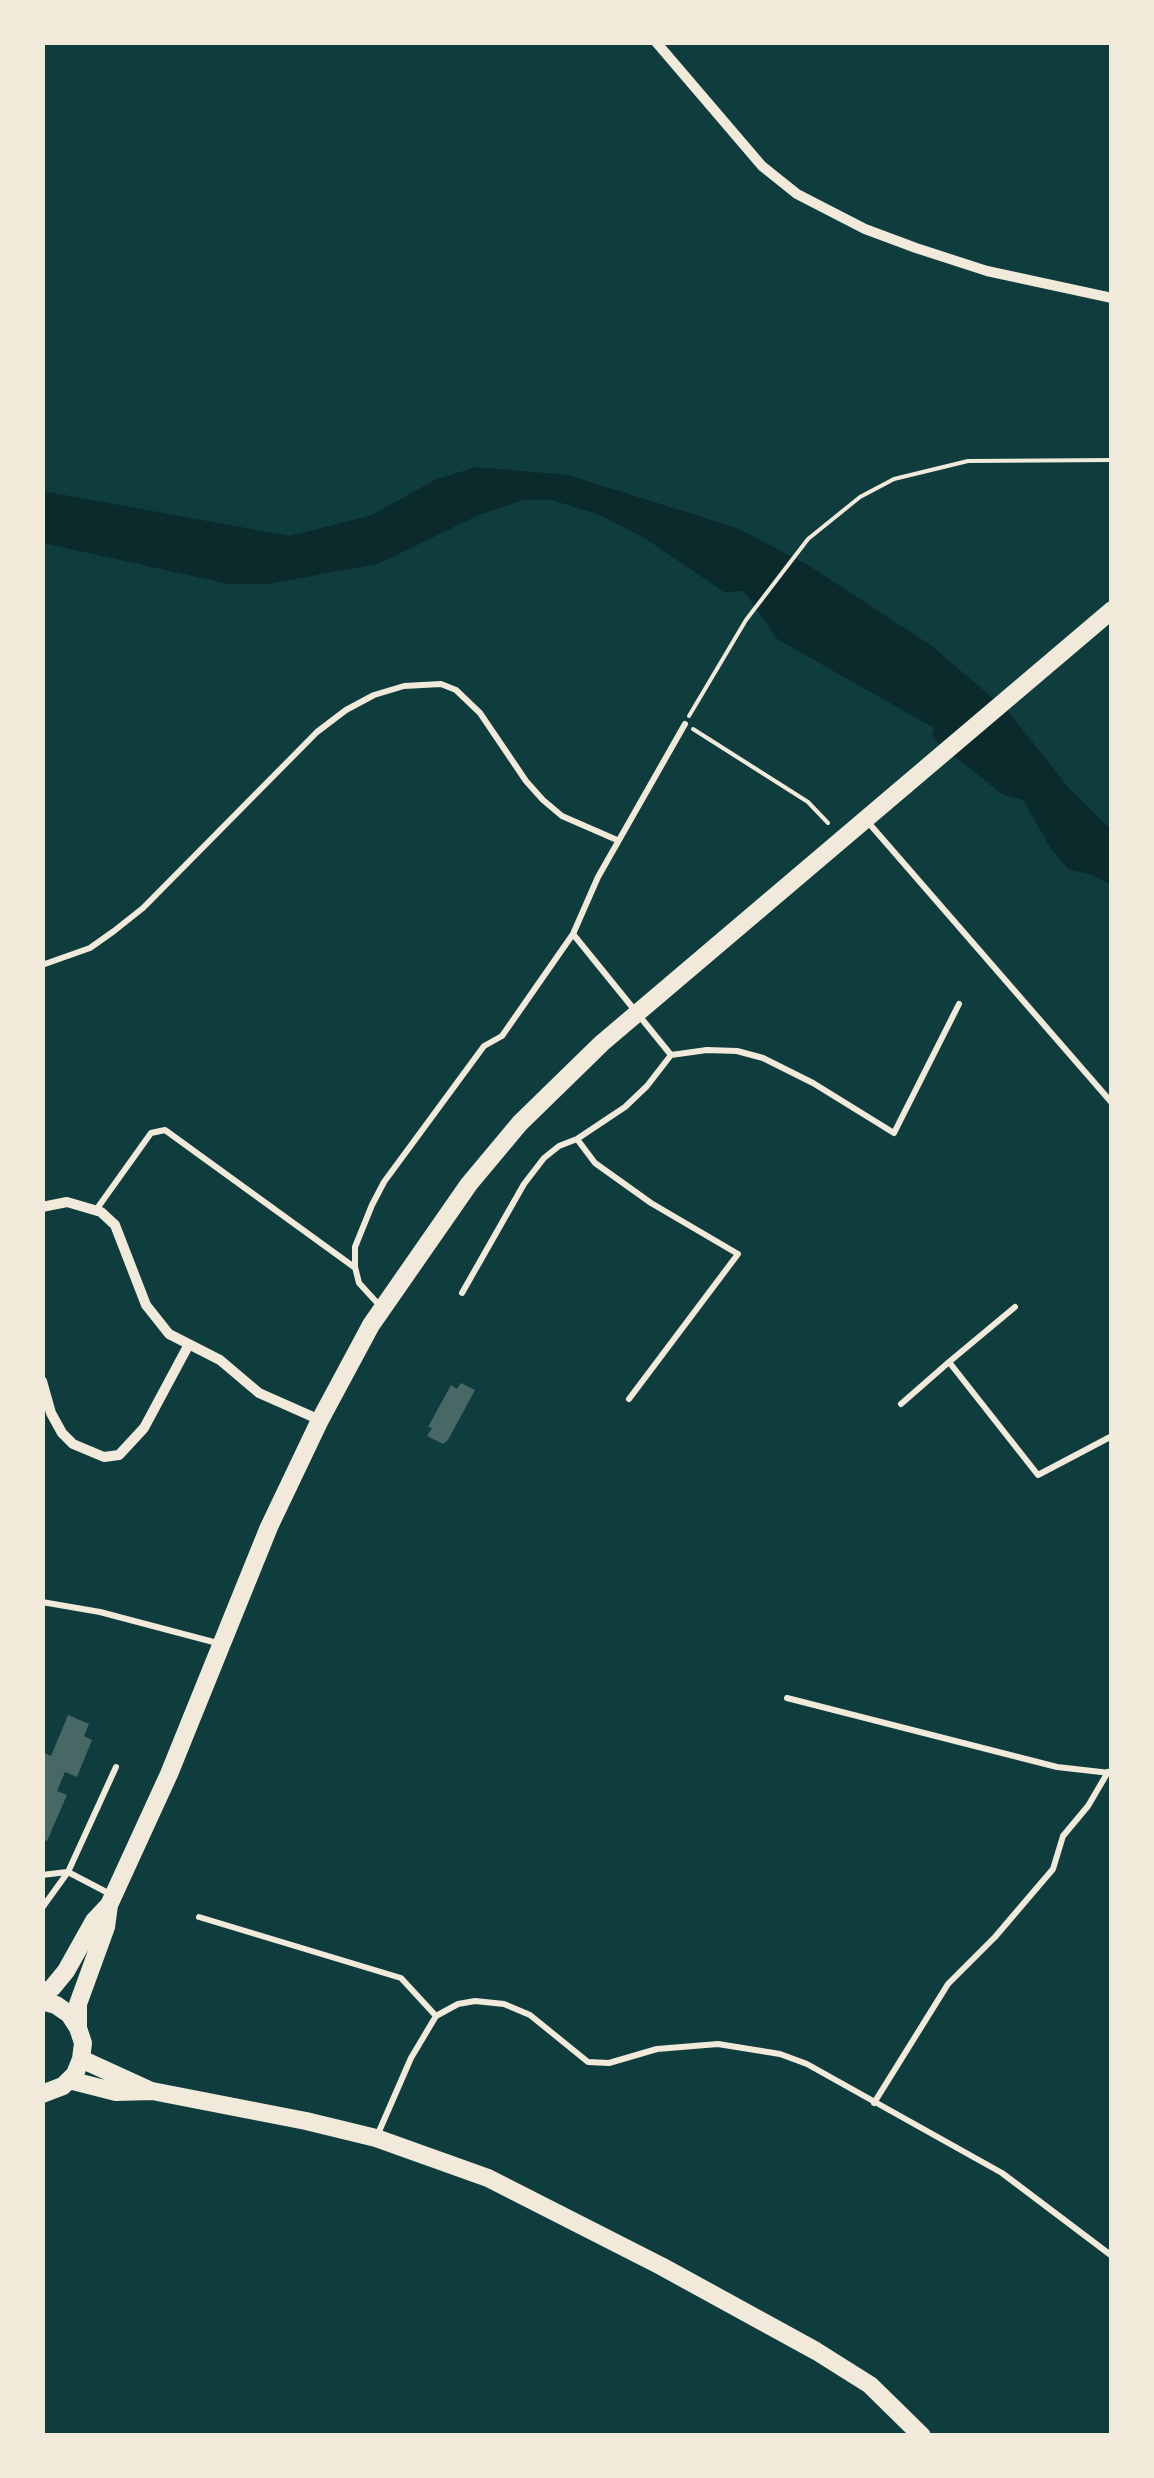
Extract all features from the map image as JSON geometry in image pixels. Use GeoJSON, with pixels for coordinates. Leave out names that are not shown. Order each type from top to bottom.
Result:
{"type":"FeatureCollection","features":[{"type":"Feature","properties":{"kind":"main road"},"geometry":{"type":"LineString","coordinates":[[42,2094],[63,2086],[81,2059],[78,2004],[106,1927],[111,1900],[169,1774],[269,1527],[320,1420],[382,1307],[468,1184],[560,1081],[636,1013],[1112,610]]}},
{"type":"Feature","properties":{"kind":"main road"},"geometry":{"type":"LineString","coordinates":[[42,1993],[52,1988],[66,1971],[94,1921],[111,1900]]}},
{"type":"Feature","properties":{"kind":"main road"},"geometry":{"type":"LineString","coordinates":[[42,2001],[56,2005],[78,2028]]}},
{"type":"Feature","properties":{"kind":"main road"},"geometry":{"type":"LineString","coordinates":[[81,2059],[152,2091]]}},
{"type":"Feature","properties":{"kind":"main road"},"geometry":{"type":"LineString","coordinates":[[68,2080],[116,2092],[152,2091],[306,2121],[376,2138],[488,2178],[816,2351],[870,2385],[922,2436]]}},
{"type":"Feature","properties":{"kind":"street"},"geometry":{"type":"LineString","coordinates":[[656,42],[762,166],[797,194],[865,230],[916,248],[1004,275],[1112,298]]}},
{"type":"Feature","properties":{"kind":"street"},"geometry":{"type":"LineString","coordinates":[[42,1207],[68,1202],[96,1210],[115,1226],[156,1322],[188,1346],[220,1360],[260,1393],[320,1420]]}},
{"type":"Feature","properties":{"kind":"street"},"geometry":{"type":"LineString","coordinates":[[42,1381],[51,1413],[72,1444],[104,1457],[119,1455],[144,1428],[188,1346]]}},
{"type":"Feature","properties":{"kind":"lane"},"geometry":{"type":"LineString","coordinates":[[42,965],[90,948],[114,932],[317,732],[374,695],[404,686],[441,684],[456,690],[480,714],[526,781],[544,800],[562,816],[617,840]]}},
{"type":"Feature","properties":{"kind":"lane"},"geometry":{"type":"LineString","coordinates":[[382,1307],[359,1284],[355,1247],[384,1182],[484,1046],[502,1036],[573,934],[617,840],[685,724]]}},
{"type":"Feature","properties":{"kind":"lane"},"geometry":{"type":"LineString","coordinates":[[865,819],[1112,1103]]}},
{"type":"Feature","properties":{"kind":"lane"},"geometry":{"type":"LineString","coordinates":[[573,934],[671,1055]]}},
{"type":"Feature","properties":{"kind":"lane"},"geometry":{"type":"LineString","coordinates":[[462,1293],[524,1184],[544,1158],[625,1107],[671,1055],[737,1052],[764,1058],[894,1133],[959,1004]]}},
{"type":"Feature","properties":{"kind":"lane"},"geometry":{"type":"LineString","coordinates":[[96,1210],[151,1133],[166,1130],[355,1267]]}},
{"type":"Feature","properties":{"kind":"lane"},"geometry":{"type":"LineString","coordinates":[[576,1138],[595,1163],[651,1204],[738,1254],[628,1399]]}},
{"type":"Feature","properties":{"kind":"lane"},"geometry":{"type":"LineString","coordinates":[[901,1404],[1015,1307]]}},
{"type":"Feature","properties":{"kind":"lane"},"geometry":{"type":"LineString","coordinates":[[948,1362],[1038,1475],[1112,1436]]}},
{"type":"Feature","properties":{"kind":"lane"},"geometry":{"type":"LineString","coordinates":[[42,1602],[100,1612],[222,1644]]}},
{"type":"Feature","properties":{"kind":"lane"},"geometry":{"type":"LineString","coordinates":[[788,1698],[1057,1767],[1110,1772],[1064,1836],[1053,1870],[948,1984],[874,2103]]}},
{"type":"Feature","properties":{"kind":"lane"},"geometry":{"type":"LineString","coordinates":[[42,1908],[68,1872],[116,1767]]}},
{"type":"Feature","properties":{"kind":"lane"},"geometry":{"type":"LineString","coordinates":[[42,1875],[68,1872],[111,1900]]}},
{"type":"Feature","properties":{"kind":"lane"},"geometry":{"type":"LineString","coordinates":[[199,1917],[401,1978],[436,2016]]}},
{"type":"Feature","properties":{"kind":"lane"},"geometry":{"type":"LineString","coordinates":[[376,2138],[411,2058],[436,2016],[458,2004],[504,2004],[530,2014],[588,2062],[609,2063],[657,2048],[718,2044],[780,2054],[808,2064],[1002,2172],[1112,2256]]}},
{"type":"Feature","properties":{"kind":"path"},"geometry":{"type":"LineString","coordinates":[[828,824],[808,802],[685,724],[746,620],[808,539],[860,497],[894,479],[968,461],[1112,460]]}},
{"type":"Feature","properties":{"kind":"water"},"geometry":{"type":"Polygon","coordinates":[[[476,467],[568,475],[737,528],[808,565],[932,646],[1008,711],[1069,788],[1111,830],[1111,885],[1090,874],[1069,870],[1051,849],[1023,800],[1003,795],[938,743],[932,736],[934,728],[777,639],[744,591],[724,592],[646,539],[600,515],[552,500],[524,500],[479,515],[378,564],[267,584],[229,584],[43,543],[42,491],[290,536],[372,515],[437,479],[476,467]]]}},
{"type":"Feature","properties":{"kind":"building"},"geometry":{"type":"Polygon","coordinates":[[[461,1383],[475,1390],[443,1444],[427,1436],[432,1428],[428,1427],[451,1385],[457,1389],[461,1383]]]}},
{"type":"Feature","properties":{"kind":"building"},"geometry":{"type":"Polygon","coordinates":[[[68,1715],[89,1724],[84,1736],[92,1740],[77,1777],[65,1772],[57,1791],[67,1795],[47,1841],[42,1839],[42,1752],[51,1756],[68,1715]]]}}]}
